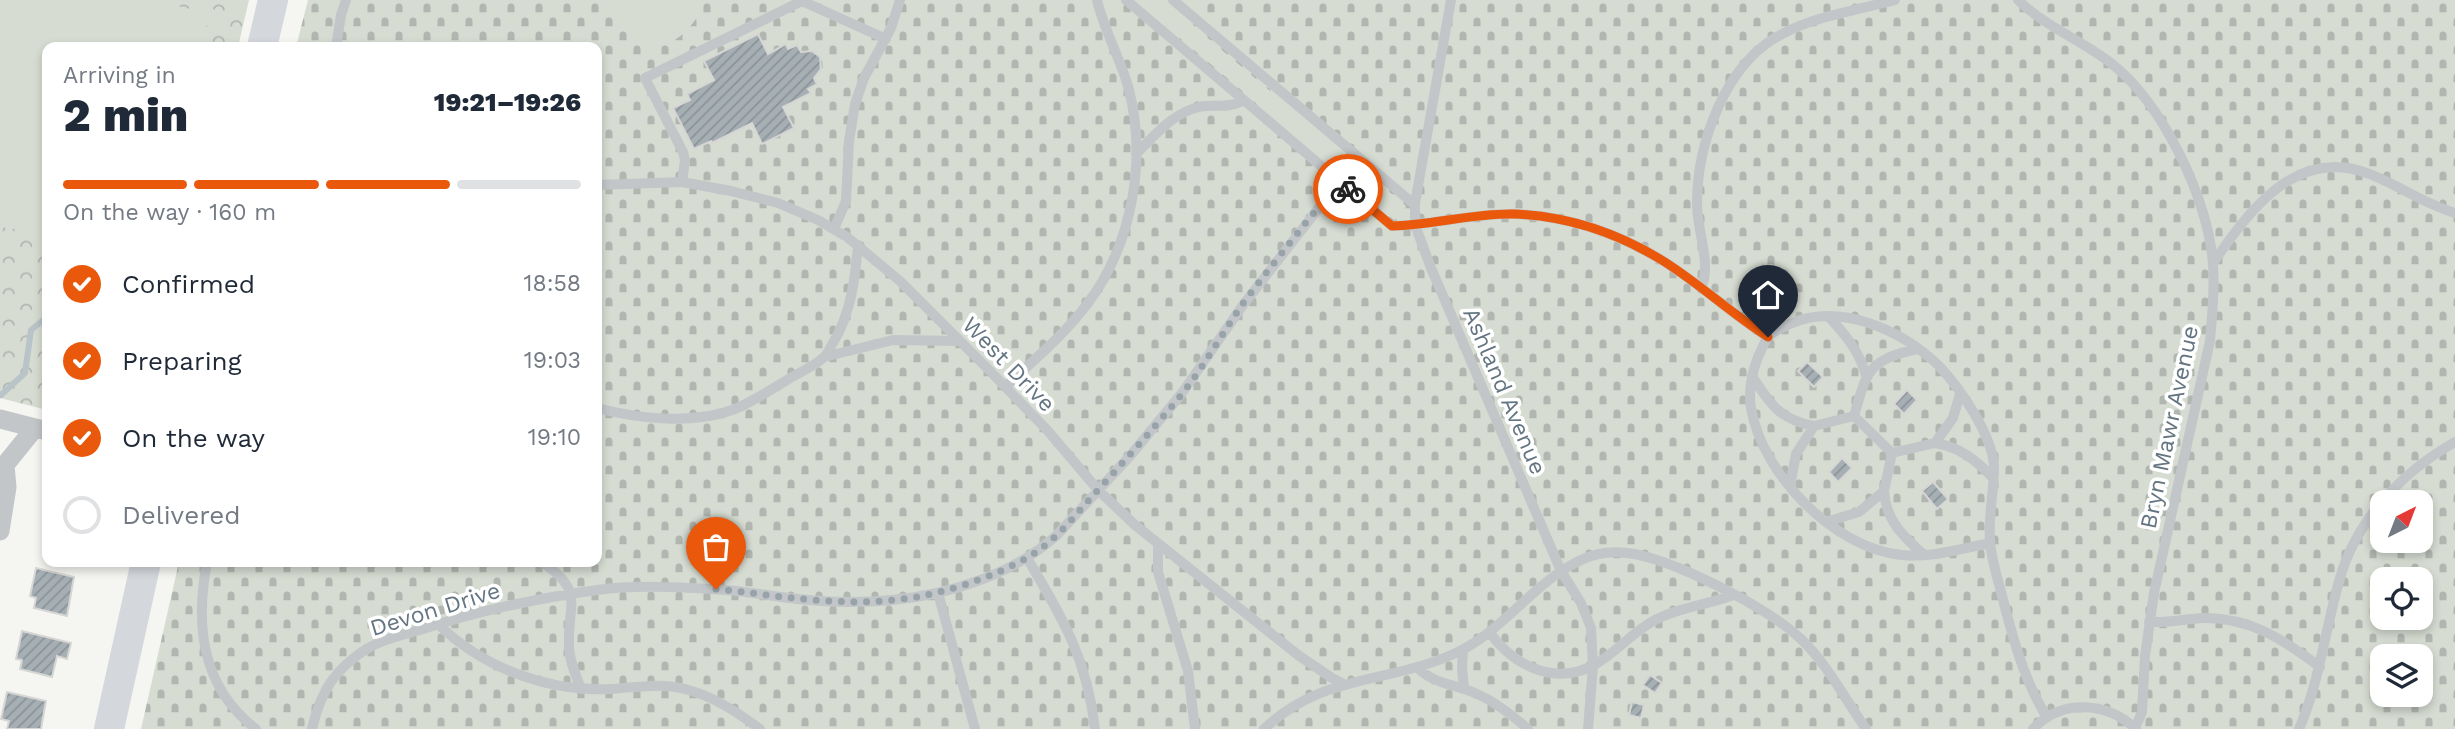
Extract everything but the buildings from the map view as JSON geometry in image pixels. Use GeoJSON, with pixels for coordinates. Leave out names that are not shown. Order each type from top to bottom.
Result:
{"type":"FeatureCollection","features":[{"type":"Feature","properties":{"kind":"main road"},"geometry":{"type":"LineString","coordinates":[[263,42],[273,0]]}},
{"type":"Feature","properties":{"kind":"main road"},"geometry":{"type":"LineString","coordinates":[[109,729],[145,567]]}},
{"type":"Feature","properties":{"kind":"street"},"geometry":{"type":"LineString","coordinates":[[0,419],[40,430],[2,468],[6,498],[0,531]]}},
{"type":"Feature","properties":{"kind":"lane"},"geometry":{"type":"LineString","coordinates":[[337,42],[346,0]]}},
{"type":"Feature","properties":{"kind":"lane"},"geometry":{"type":"LineString","coordinates":[[834,229],[846,201],[849,141],[855,104],[864,78],[886,39],[900,0]]}},
{"type":"Feature","properties":{"kind":"lane"},"geometry":{"type":"LineString","coordinates":[[1006,387],[1063,332],[1097,290],[1115,254],[1126,223],[1135,181],[1135,130],[1129,90],[1097,0]]}},
{"type":"Feature","properties":{"kind":"lane"},"geometry":{"type":"LineString","coordinates":[[1126,0],[1392,226],[1492,214],[1562,219],[1600,230],[1660,259],[1768,337]]}},
{"type":"Feature","properties":{"kind":"lane"},"geometry":{"type":"LineString","coordinates":[[1173,0],[1415,205]]}},
{"type":"Feature","properties":{"kind":"lane"},"geometry":{"type":"LineString","coordinates":[[1415,225],[1415,205],[1451,0]]}},
{"type":"Feature","properties":{"kind":"lane"},"geometry":{"type":"LineString","coordinates":[[1701,289],[1706,273],[1697,207],[1699,176],[1707,140],[1719,108],[1737,76],[1758,51],[1780,34],[1895,0]]}},
{"type":"Feature","properties":{"kind":"lane","name":"Bryn Mawr Avenue"},"geometry":{"type":"LineString","coordinates":[[2018,0],[2039,19],[2110,62],[2145,99],[2165,127],[2190,178],[2213,263],[2213,310],[2204,373],[2166,531],[2149,622],[2143,712],[2135,729]]}},
{"type":"Feature","properties":{"kind":"lane"},"geometry":{"type":"LineString","coordinates":[[682,182],[685,160],[683,152],[645,78],[802,1],[886,39]]}},
{"type":"Feature","properties":{"kind":"lane"},"geometry":{"type":"LineString","coordinates":[[1136,153],[1165,125],[1188,111],[1201,107],[1233,105],[1243,100]]}},
{"type":"Feature","properties":{"kind":"lane"},"geometry":{"type":"LineString","coordinates":[[2213,263],[2235,232],[2277,187],[2306,171],[2321,167],[2335,166],[2365,172],[2455,213]]}},
{"type":"Feature","properties":{"kind":"lane","name":"West Drive"},"geometry":{"type":"LineString","coordinates":[[602,185],[682,182],[767,200],[809,216],[858,245],[900,282],[1006,387],[1098,490],[1158,544],[1298,654],[1343,684]]}},
{"type":"Feature","properties":{"kind":"lane","name":"Devon Drive"},"geometry":{"type":"LineString","coordinates":[[313,729],[327,687],[341,668],[355,656],[392,637],[497,608],[598,590],[622,589],[716,589],[842,603],[892,600],[938,593],[1027,558],[1057,535],[1182,393],[1243,305],[1339,182]]}},
{"type":"Feature","properties":{"kind":"lane","name":"Ashland Avenue"},"geometry":{"type":"LineString","coordinates":[[1415,225],[1436,281],[1561,571],[1587,614],[1591,628],[1592,666],[1588,729]]}},
{"type":"Feature","properties":{"kind":"lane"},"geometry":{"type":"LineString","coordinates":[[824,357],[848,312],[858,245]]}},
{"type":"Feature","properties":{"kind":"lane"},"geometry":{"type":"LineString","coordinates":[[1828,316],[1853,345],[1866,375],[1854,416]]}},
{"type":"Feature","properties":{"kind":"lane"},"geometry":{"type":"LineString","coordinates":[[1990,543],[1924,555],[1886,552],[1866,545],[1826,522],[1774,466],[1753,422],[1750,404],[1752,376],[1768,337],[1793,323],[1810,318],[1828,316],[1866,322],[1917,349],[1939,366],[1960,394],[1991,450],[1993,478],[1989,508],[1990,543],[2017,652],[2046,716]]}},
{"type":"Feature","properties":{"kind":"lane"},"geometry":{"type":"LineString","coordinates":[[602,409],[655,417],[718,414],[736,409],[824,357],[893,340],[960,341]]}},
{"type":"Feature","properties":{"kind":"lane"},"geometry":{"type":"LineString","coordinates":[[1866,375],[1888,357],[1917,349]]}},
{"type":"Feature","properties":{"kind":"lane"},"geometry":{"type":"LineString","coordinates":[[1752,376],[1775,410],[1799,424],[1814,426],[1854,416]]}},
{"type":"Feature","properties":{"kind":"lane"},"geometry":{"type":"LineString","coordinates":[[1936,443],[1952,418],[1960,394]]}},
{"type":"Feature","properties":{"kind":"lane"},"geometry":{"type":"LineString","coordinates":[[1854,416],[1892,453]]}},
{"type":"Feature","properties":{"kind":"lane"},"geometry":{"type":"LineString","coordinates":[[1790,486],[1796,453],[1814,426]]}},
{"type":"Feature","properties":{"kind":"lane"},"geometry":{"type":"LineString","coordinates":[[2299,729],[2320,667],[2340,576],[2362,526],[2406,477],[2455,442]]}},
{"type":"Feature","properties":{"kind":"lane"},"geometry":{"type":"LineString","coordinates":[[1892,453],[1936,443],[1950,445],[1964,452],[1993,478]]}},
{"type":"Feature","properties":{"kind":"lane"},"geometry":{"type":"LineString","coordinates":[[1892,453],[1884,491],[1885,505],[1897,529],[1924,555]]}},
{"type":"Feature","properties":{"kind":"lane"},"geometry":{"type":"LineString","coordinates":[[1826,522],[1858,513],[1884,491]]}},
{"type":"Feature","properties":{"kind":"lane"},"geometry":{"type":"LineString","coordinates":[[1158,544],[1158,572],[1188,671],[1195,729]]}},
{"type":"Feature","properties":{"kind":"lane"},"geometry":{"type":"LineString","coordinates":[[1264,729],[1297,704],[1328,688],[1417,667],[1463,650],[1490,633],[1561,571],[1598,554],[1625,552],[1666,562],[1769,615],[1801,639],[1827,670],[1866,729]]}},
{"type":"Feature","properties":{"kind":"lane"},"geometry":{"type":"LineString","coordinates":[[1027,558],[1076,646],[1090,700],[1094,729]]}},
{"type":"Feature","properties":{"kind":"lane"},"geometry":{"type":"LineString","coordinates":[[206,567],[201,616],[208,665],[234,710],[256,729]]}},
{"type":"Feature","properties":{"kind":"lane"},"geometry":{"type":"LineString","coordinates":[[549,567],[558,574],[571,595],[573,608],[569,647],[572,666],[581,689]]}},
{"type":"Feature","properties":{"kind":"lane"},"geometry":{"type":"LineString","coordinates":[[938,593],[975,729]]}},
{"type":"Feature","properties":{"kind":"lane"},"geometry":{"type":"LineString","coordinates":[[1490,633],[1505,651],[1522,663],[1544,673],[1560,674],[1592,666],[1632,635],[1660,618],[1733,595]]}},
{"type":"Feature","properties":{"kind":"lane"},"geometry":{"type":"LineString","coordinates":[[2149,622],[2201,618],[2240,621],[2277,637],[2320,667]]}},
{"type":"Feature","properties":{"kind":"lane"},"geometry":{"type":"LineString","coordinates":[[438,624],[464,646],[508,670],[556,686],[581,689],[659,685],[682,688],[721,702],[760,729]]}},
{"type":"Feature","properties":{"kind":"lane"},"geometry":{"type":"LineString","coordinates":[[1463,650],[1464,689]]}},
{"type":"Feature","properties":{"kind":"lane"},"geometry":{"type":"LineString","coordinates":[[1417,667],[1432,680],[1487,699],[1528,729]]}},
{"type":"Feature","properties":{"kind":"lane"},"geometry":{"type":"LineString","coordinates":[[2033,729],[2046,716],[2081,706],[2116,715],[2135,729]]}},
{"type":"Feature","properties":{"kind":"green space"},"geometry":{"type":"Polygon","coordinates":[[[0,0],[249,0],[239,42],[42,42],[42,409],[0,398],[0,0]]]}},
{"type":"Feature","properties":{"kind":"green space"},"geometry":{"type":"Polygon","coordinates":[[[0,0],[151,0],[191,9],[208,2],[218,15],[205,27],[202,42],[42,42],[42,233],[0,227],[0,0]]]}},
{"type":"Feature","properties":{"kind":"green space"},"geometry":{"type":"Polygon","coordinates":[[[308,0],[2455,0],[2455,729],[141,729],[178,567],[602,567],[602,42],[297,42],[308,0]]]}},
{"type":"Feature","properties":{"kind":"green space"},"geometry":{"type":"Polygon","coordinates":[[[617,0],[696,0],[696,19],[686,32],[676,39],[661,44],[642,42],[627,29],[617,0]]]}},
{"type":"Feature","properties":{"kind":"green space"},"geometry":{"type":"Polygon","coordinates":[[[1135,0],[1163,0],[1406,206],[1403,216],[1394,220],[1135,0]]]}},
{"type":"Feature","properties":{"kind":"waterway"},"geometry":{"type":"LineString","coordinates":[[1,395],[25,373],[31,330],[42,321]]}},
{"type":"Feature","properties":{"kind":"way so far"},"geometry":{"type":"LineString","coordinates":[[716,589],[842,603],[892,600],[938,593],[1027,558],[1072,520],[1170,408],[1200,370],[1243,305],[1339,182],[1348,189]]}},
{"type":"Feature","properties":{"kind":"route"},"geometry":{"type":"LineString","coordinates":[[1348,189],[1392,226],[1492,214],[1538,216],[1587,225],[1660,259],[1768,337]]}}]}
